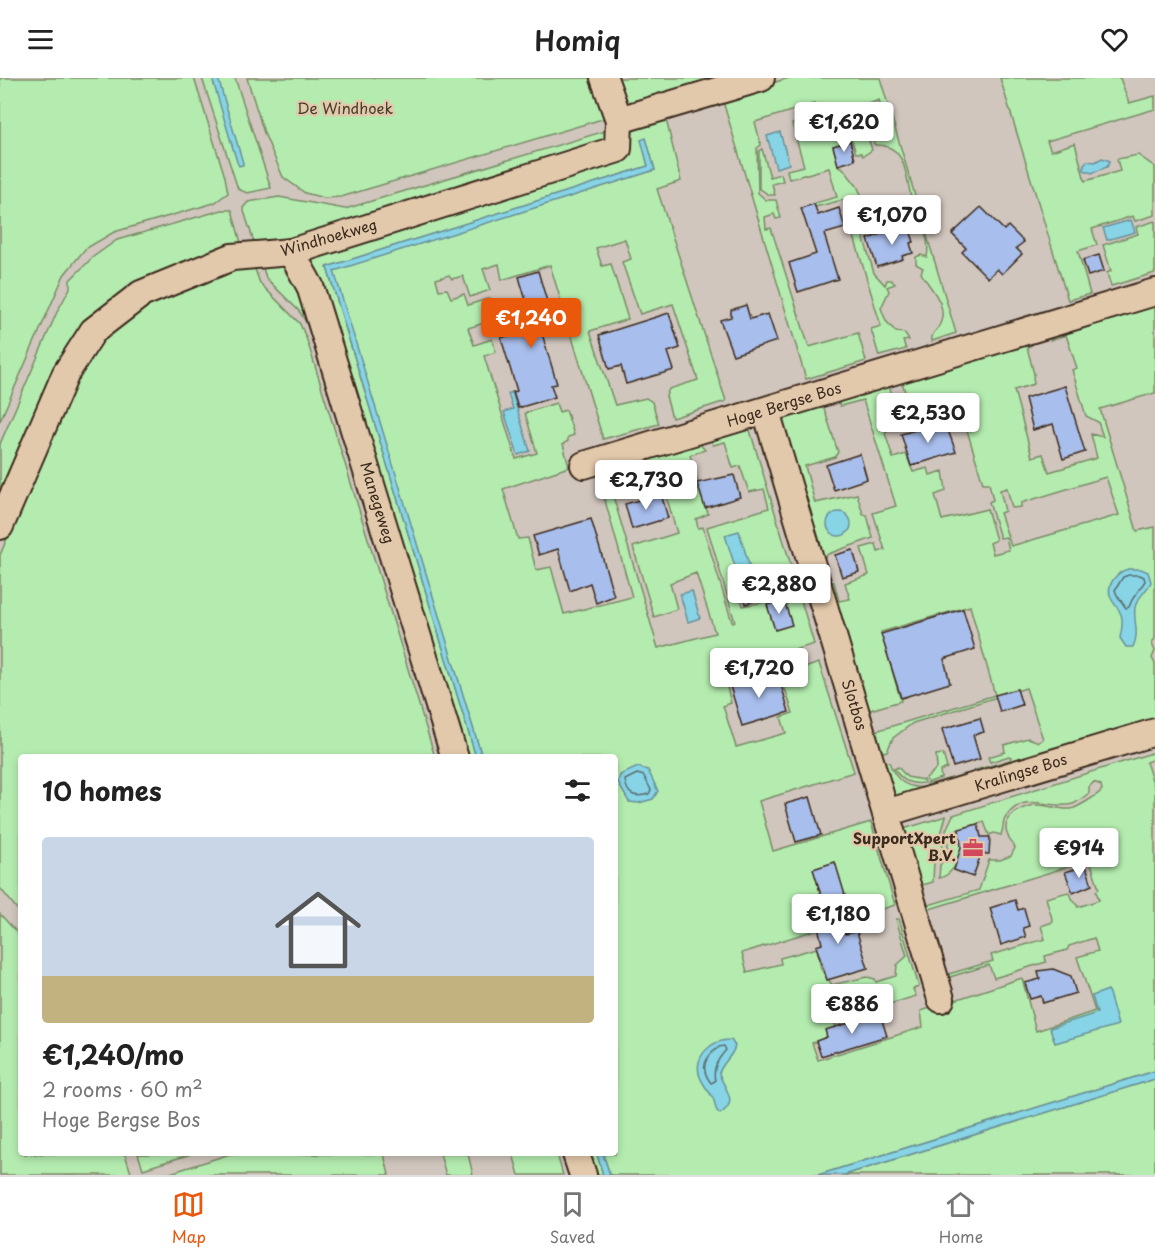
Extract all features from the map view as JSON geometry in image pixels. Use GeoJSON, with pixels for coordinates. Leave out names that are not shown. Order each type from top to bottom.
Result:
{"type":"FeatureCollection","features":[{"type":"Feature","properties":{"kind":"street","name":"Windhoekweg"},"geometry":{"type":"LineString","coordinates":[[0,526],[66,373],[93,331],[141,294],[232,257],[291,252],[618,149],[619,120],[604,78]]}},
{"type":"Feature","properties":{"kind":"street"},"geometry":{"type":"LineString","coordinates":[[619,120],[761,78]]}},
{"type":"Feature","properties":{"kind":"street","name":"Manegeweg"},"geometry":{"type":"LineString","coordinates":[[291,252],[310,286],[454,754]]}},
{"type":"Feature","properties":{"kind":"street","name":"Hoge Bergse Bos"},"geometry":{"type":"LineString","coordinates":[[584,465],[1155,292]]}},
{"type":"Feature","properties":{"kind":"street","name":"Slotbos"},"geometry":{"type":"LineString","coordinates":[[766,411],[941,999]]}},
{"type":"Feature","properties":{"kind":"street","name":"Kralingse Bos"},"geometry":{"type":"LineString","coordinates":[[886,813],[1155,732]]}},
{"type":"Feature","properties":{"kind":"street"},"geometry":{"type":"LineString","coordinates":[[577,1156],[583,1175]]}},
{"type":"Feature","properties":{"kind":"green space"},"geometry":{"type":"Polygon","coordinates":[[[0,78],[194,78],[228,193],[214,203],[114,232],[85,249],[64,275],[0,421],[0,78]]]}},
{"type":"Feature","properties":{"kind":"green space"},"geometry":{"type":"Polygon","coordinates":[[[202,78],[235,78],[271,188],[247,193],[238,189],[202,78]]]}},
{"type":"Feature","properties":{"kind":"green space","name":"De Windhoek"},"geometry":{"type":"Polygon","coordinates":[[[247,78],[596,78],[609,117],[341,197],[324,198],[305,193],[283,177],[264,133],[247,78]]]}},
{"type":"Feature","properties":{"kind":"green space"},"geometry":{"type":"Polygon","coordinates":[[[608,78],[742,78],[622,110],[608,78]]]}},
{"type":"Feature","properties":{"kind":"green space"},"geometry":{"type":"Polygon","coordinates":[[[789,78],[880,78],[956,333],[932,341],[932,336],[940,324],[942,310],[937,297],[921,273],[923,268],[916,264],[916,257],[921,255],[927,257],[927,238],[923,227],[917,230],[913,226],[917,216],[902,161],[896,152],[887,147],[875,145],[871,136],[875,124],[869,114],[870,109],[880,104],[879,100],[866,105],[864,111],[870,123],[867,134],[872,150],[863,156],[861,153],[856,153],[852,141],[833,146],[839,167],[842,167],[857,186],[863,199],[865,220],[863,236],[874,273],[885,285],[887,280],[895,284],[887,287],[889,291],[881,308],[886,321],[896,332],[904,333],[909,340],[903,341],[906,349],[879,356],[871,329],[881,326],[843,200],[815,207],[815,203],[837,197],[829,168],[789,179],[787,170],[804,166],[792,124],[818,116],[814,104],[755,122],[761,145],[757,148],[758,193],[766,200],[776,200],[781,218],[776,219],[774,214],[765,217],[766,229],[771,228],[809,347],[858,333],[866,361],[806,379],[722,98],[789,78]]]}},
{"type":"Feature","properties":{"kind":"green space"},"geometry":{"type":"Polygon","coordinates":[[[1000,78],[1120,78],[1129,103],[1155,96],[1155,109],[1047,141],[1051,151],[1075,143],[1085,181],[1120,171],[1117,159],[1138,155],[1155,167],[1155,215],[1135,221],[1133,216],[1092,229],[1097,245],[1078,251],[1090,294],[1068,300],[1000,78]]]}},
{"type":"Feature","properties":{"kind":"green space"},"geometry":{"type":"Polygon","coordinates":[[[665,115],[681,181],[657,189],[726,401],[672,418],[666,396],[669,389],[698,380],[673,304],[640,314],[622,262],[631,259],[625,239],[596,248],[602,266],[611,264],[628,319],[590,331],[615,405],[646,398],[652,402],[659,424],[603,439],[550,265],[502,280],[499,264],[483,269],[490,290],[470,297],[463,276],[452,279],[449,275],[436,279],[439,290],[447,289],[451,298],[464,294],[468,305],[490,298],[497,319],[468,328],[474,345],[492,339],[496,352],[484,356],[516,459],[537,453],[525,413],[556,403],[559,412],[566,410],[574,435],[568,437],[568,441],[563,444],[569,467],[503,489],[518,539],[528,538],[536,570],[551,567],[564,614],[632,597],[596,468],[624,460],[623,467],[608,479],[658,648],[715,633],[696,573],[670,583],[677,609],[654,617],[633,547],[677,533],[663,485],[666,483],[662,471],[641,462],[639,457],[695,439],[705,450],[690,455],[708,514],[696,519],[698,528],[703,527],[732,622],[735,622],[707,527],[769,508],[764,489],[749,492],[740,466],[733,468],[725,442],[713,445],[710,436],[748,424],[793,572],[763,582],[761,573],[736,580],[743,606],[766,602],[765,598],[797,587],[814,644],[723,672],[731,703],[723,706],[736,747],[786,733],[781,717],[793,713],[781,676],[819,663],[854,772],[759,801],[773,851],[871,822],[895,905],[742,953],[747,972],[781,964],[780,958],[817,948],[821,969],[832,985],[867,977],[875,979],[876,982],[896,976],[897,965],[907,956],[896,919],[899,919],[919,987],[913,989],[916,996],[834,1021],[836,1028],[828,1038],[812,1043],[818,1060],[923,1027],[921,1011],[1022,978],[1036,1031],[1095,1011],[1077,957],[1098,951],[1094,938],[1069,946],[1067,950],[1045,956],[1046,962],[994,978],[989,965],[943,979],[942,976],[993,961],[991,955],[1045,939],[1041,926],[1053,922],[1046,898],[1068,892],[1078,907],[1099,900],[1096,891],[1099,889],[1090,860],[923,911],[922,907],[979,890],[989,860],[1000,860],[1011,856],[1015,848],[1006,829],[1010,818],[1020,810],[1038,805],[1071,809],[1102,790],[1101,785],[1094,782],[1089,787],[1089,793],[1073,804],[1055,805],[1029,802],[1021,804],[1006,817],[1001,835],[994,833],[989,835],[984,822],[957,830],[962,847],[960,858],[951,871],[939,878],[940,865],[949,852],[946,830],[953,815],[1155,752],[1155,759],[1146,762],[1155,789],[1155,1071],[818,1175],[610,1175],[604,1156],[618,1156],[618,754],[481,754],[333,274],[338,269],[655,170],[646,139],[642,140],[648,166],[327,267],[475,754],[461,754],[308,265],[314,251],[630,154],[628,139],[633,128],[665,115]]]}},
{"type":"Feature","properties":{"kind":"green space"},"geometry":{"type":"Polygon","coordinates":[[[615,128],[612,139],[309,239],[258,244],[253,239],[243,208],[248,202],[279,197],[345,209],[615,128]]]}},
{"type":"Feature","properties":{"kind":"green space"},"geometry":{"type":"Polygon","coordinates":[[[762,149],[770,177],[781,174],[783,181],[772,184],[775,195],[769,195],[759,188],[759,151],[762,149]]]}},
{"type":"Feature","properties":{"kind":"green space"},"geometry":{"type":"Polygon","coordinates":[[[222,210],[232,210],[241,243],[181,262],[120,296],[0,502],[0,444],[57,312],[70,288],[70,280],[93,257],[117,240],[222,210]]]}},
{"type":"Feature","properties":{"kind":"green space"},"geometry":{"type":"Polygon","coordinates":[[[1155,221],[1155,273],[1111,286],[1107,273],[1111,271],[1103,245],[1138,234],[1136,227],[1155,221]]]}},
{"type":"Feature","properties":{"kind":"green space"},"geometry":{"type":"Polygon","coordinates":[[[272,262],[285,264],[292,272],[313,333],[299,311],[266,278],[263,268],[272,262]]]}},
{"type":"Feature","properties":{"kind":"green space"},"geometry":{"type":"Polygon","coordinates":[[[253,264],[260,283],[300,324],[307,340],[434,754],[18,754],[18,910],[0,888],[0,555],[79,371],[99,343],[124,316],[185,285],[253,264]]]}},
{"type":"Feature","properties":{"kind":"green space"},"geometry":{"type":"Polygon","coordinates":[[[1155,300],[1155,393],[1100,409],[1137,531],[1155,527],[1155,638],[1152,644],[1155,651],[1152,658],[1155,664],[1155,724],[929,794],[927,785],[965,774],[968,776],[974,774],[975,770],[1010,760],[1009,756],[990,762],[988,757],[1005,752],[1004,745],[1028,738],[1039,742],[1043,739],[1026,688],[913,723],[893,738],[887,751],[875,754],[869,733],[995,695],[970,606],[881,632],[901,701],[863,712],[822,578],[834,582],[839,601],[850,599],[845,583],[869,575],[861,548],[876,544],[878,552],[885,550],[873,513],[896,506],[863,400],[840,406],[837,398],[888,383],[899,416],[885,433],[893,458],[906,454],[913,472],[928,468],[930,475],[943,471],[946,491],[935,495],[942,520],[987,509],[996,540],[990,543],[993,554],[1009,550],[1006,537],[1000,538],[989,502],[993,500],[989,483],[983,483],[963,417],[952,415],[930,421],[911,411],[901,379],[1030,340],[1032,345],[1027,347],[1034,374],[1034,384],[1014,390],[1032,457],[1043,454],[1049,472],[1097,458],[1091,434],[1103,437],[1098,422],[1086,416],[1072,370],[1077,368],[1066,335],[1050,340],[1048,333],[1155,300]],[[1106,477],[1021,503],[1021,507],[1012,508],[1007,488],[1000,490],[1005,511],[1000,513],[1011,546],[1119,515],[1106,477]]]}},
{"type":"Feature","properties":{"kind":"green space"},"geometry":{"type":"Polygon","coordinates":[[[822,402],[838,452],[835,457],[805,466],[815,503],[857,494],[863,514],[867,515],[873,538],[828,554],[818,564],[779,418],[822,402]]]}},
{"type":"Feature","properties":{"kind":"green space"},"geometry":{"type":"Polygon","coordinates":[[[943,754],[947,768],[940,771],[941,778],[927,783],[926,778],[937,768],[936,755],[943,754]]]}},
{"type":"Feature","properties":{"kind":"green space"},"geometry":{"type":"Polygon","coordinates":[[[889,762],[894,773],[902,782],[911,786],[924,787],[926,795],[912,800],[891,797],[879,764],[889,762]]]}},
{"type":"Feature","properties":{"kind":"green space"},"geometry":{"type":"Polygon","coordinates":[[[898,767],[907,777],[923,780],[924,783],[906,781],[894,769],[898,767]]]}},
{"type":"Feature","properties":{"kind":"green space"},"geometry":{"type":"Polygon","coordinates":[[[946,816],[941,834],[943,848],[934,861],[933,882],[916,887],[900,830],[946,816]]]}},
{"type":"Feature","properties":{"kind":"green space"},"geometry":{"type":"Polygon","coordinates":[[[0,914],[18,934],[18,1156],[126,1156],[131,1173],[126,1175],[0,1175],[0,914]]]}},
{"type":"Feature","properties":{"kind":"green space"},"geometry":{"type":"Polygon","coordinates":[[[1155,1079],[1155,1175],[844,1175],[1155,1079]]]}},
{"type":"Feature","properties":{"kind":"green space"},"geometry":{"type":"Polygon","coordinates":[[[139,1156],[185,1156],[143,1169],[139,1156]]]}},
{"type":"Feature","properties":{"kind":"green space"},"geometry":{"type":"Polygon","coordinates":[[[224,1156],[384,1156],[389,1175],[164,1175],[224,1156]]]}},
{"type":"Feature","properties":{"kind":"green space"},"geometry":{"type":"Polygon","coordinates":[[[441,1156],[468,1156],[473,1175],[446,1175],[441,1156]]]}},
{"type":"Feature","properties":{"kind":"green space"},"geometry":{"type":"Polygon","coordinates":[[[514,1156],[558,1156],[563,1175],[519,1175],[514,1156]]]}},
{"type":"Feature","properties":{"kind":"green space"},"geometry":{"type":"Polygon","coordinates":[[[586,1156],[598,1156],[603,1175],[592,1175],[586,1156]]]}},
{"type":"Feature","properties":{"kind":"water"},"geometry":{"type":"Polygon","coordinates":[[[212,78],[218,78],[243,165],[239,166],[237,162],[212,78]]]}},
{"type":"Feature","properties":{"kind":"water"},"geometry":{"type":"Polygon","coordinates":[[[780,132],[789,164],[776,168],[767,136],[780,132]]]}},
{"type":"Feature","properties":{"kind":"water"},"geometry":{"type":"Polygon","coordinates":[[[646,138],[655,170],[334,271],[481,754],[475,754],[327,267],[648,166],[641,140],[646,138]]]}},
{"type":"Feature","properties":{"kind":"water"},"geometry":{"type":"Polygon","coordinates":[[[1102,158],[1110,161],[1107,167],[1092,173],[1084,170],[1084,164],[1087,161],[1095,162],[1102,158]]]}},
{"type":"Feature","properties":{"kind":"water"},"geometry":{"type":"Polygon","coordinates":[[[1131,220],[1135,232],[1107,240],[1103,228],[1131,220]]]}},
{"type":"Feature","properties":{"kind":"water"},"geometry":{"type":"Polygon","coordinates":[[[512,392],[530,451],[518,455],[504,412],[513,409],[508,394],[512,392]]]}},
{"type":"Feature","properties":{"kind":"water"},"geometry":{"type":"Polygon","coordinates":[[[839,512],[847,516],[851,524],[847,532],[839,536],[831,532],[827,524],[831,516],[839,512]]]}},
{"type":"Feature","properties":{"kind":"water"},"geometry":{"type":"Polygon","coordinates":[[[739,531],[752,575],[739,579],[725,535],[739,531]]]}},
{"type":"Feature","properties":{"kind":"water"},"geometry":{"type":"Polygon","coordinates":[[[1128,569],[1141,569],[1148,572],[1151,582],[1135,607],[1136,637],[1133,647],[1126,647],[1120,638],[1122,616],[1112,601],[1110,593],[1113,580],[1128,569]]]}},
{"type":"Feature","properties":{"kind":"water"},"geometry":{"type":"Polygon","coordinates":[[[692,591],[700,618],[688,622],[680,594],[692,591]]]}},
{"type":"Feature","properties":{"kind":"water"},"geometry":{"type":"Polygon","coordinates":[[[638,767],[648,770],[658,791],[653,799],[639,803],[629,802],[618,783],[620,775],[638,767]]]}},
{"type":"Feature","properties":{"kind":"water"},"geometry":{"type":"Polygon","coordinates":[[[1108,990],[1118,1025],[1055,1043],[1050,1028],[1097,1013],[1092,996],[1108,990]]]}},
{"type":"Feature","properties":{"kind":"water"},"geometry":{"type":"Polygon","coordinates":[[[724,1040],[731,1040],[735,1046],[734,1050],[719,1073],[730,1099],[726,1109],[720,1114],[700,1077],[699,1063],[701,1056],[711,1046],[724,1040]]]}},
{"type":"Feature","properties":{"kind":"water"},"geometry":{"type":"Polygon","coordinates":[[[1155,1071],[1155,1079],[844,1175],[818,1175],[1155,1071]]]}},
{"type":"Feature","properties":{"kind":"water"},"geometry":{"type":"Polygon","coordinates":[[[598,1156],[604,1156],[610,1175],[603,1175],[598,1156]]]}},
{"type":"Feature","properties":{"kind":"building"},"geometry":{"type":"Polygon","coordinates":[[[850,141],[855,160],[838,165],[833,146],[850,141]]]}},
{"type":"Feature","properties":{"kind":"building"},"geometry":{"type":"Polygon","coordinates":[[[814,204],[818,215],[839,208],[845,228],[824,234],[838,279],[798,292],[789,263],[816,254],[801,208],[814,204]]]}},
{"type":"Feature","properties":{"kind":"building"},"geometry":{"type":"Polygon","coordinates":[[[981,207],[1004,230],[1008,226],[1024,242],[1016,248],[1022,254],[1002,274],[997,269],[988,278],[962,252],[966,248],[952,234],[981,207]]]}},
{"type":"Feature","properties":{"kind":"building"},"geometry":{"type":"Polygon","coordinates":[[[908,224],[914,242],[910,243],[913,253],[902,256],[903,259],[877,267],[868,239],[908,224]]]}},
{"type":"Feature","properties":{"kind":"building"},"geometry":{"type":"Polygon","coordinates":[[[1099,255],[1104,271],[1088,276],[1083,260],[1099,255]]]}},
{"type":"Feature","properties":{"kind":"building"},"geometry":{"type":"Polygon","coordinates":[[[538,271],[553,322],[540,327],[557,384],[551,385],[555,397],[518,408],[513,392],[517,391],[501,338],[534,327],[519,277],[538,271]]]}},
{"type":"Feature","properties":{"kind":"building"},"geometry":{"type":"Polygon","coordinates":[[[746,305],[750,319],[768,314],[777,341],[733,355],[720,320],[731,317],[731,310],[746,305]]]}},
{"type":"Feature","properties":{"kind":"building"},"geometry":{"type":"Polygon","coordinates":[[[669,313],[680,348],[668,352],[674,370],[626,384],[621,366],[609,369],[599,335],[669,313]]]}},
{"type":"Feature","properties":{"kind":"building"},"geometry":{"type":"Polygon","coordinates":[[[1065,386],[1085,452],[1063,459],[1053,424],[1033,430],[1025,398],[1065,386]]]}},
{"type":"Feature","properties":{"kind":"building"},"geometry":{"type":"Polygon","coordinates":[[[945,422],[956,452],[911,466],[901,434],[945,422]]]}},
{"type":"Feature","properties":{"kind":"building"},"geometry":{"type":"Polygon","coordinates":[[[860,454],[867,479],[834,490],[826,465],[860,454]]]}},
{"type":"Feature","properties":{"kind":"building"},"geometry":{"type":"Polygon","coordinates":[[[734,475],[740,497],[705,508],[697,483],[734,475]]]}},
{"type":"Feature","properties":{"kind":"building"},"geometry":{"type":"Polygon","coordinates":[[[661,494],[668,518],[632,529],[625,504],[661,494]]]}},
{"type":"Feature","properties":{"kind":"building"},"geometry":{"type":"Polygon","coordinates":[[[591,519],[614,596],[596,603],[590,583],[570,591],[558,549],[539,555],[533,536],[591,519]]]}},
{"type":"Feature","properties":{"kind":"building"},"geometry":{"type":"Polygon","coordinates":[[[853,550],[859,572],[842,577],[835,555],[853,550]]]}},
{"type":"Feature","properties":{"kind":"building"},"geometry":{"type":"Polygon","coordinates":[[[758,585],[762,598],[746,604],[742,589],[758,585]]]}},
{"type":"Feature","properties":{"kind":"building"},"geometry":{"type":"Polygon","coordinates":[[[784,600],[792,625],[775,630],[767,605],[784,600]]]}},
{"type":"Feature","properties":{"kind":"building"},"geometry":{"type":"Polygon","coordinates":[[[963,609],[975,649],[944,659],[950,683],[901,698],[881,634],[963,609]]]}},
{"type":"Feature","properties":{"kind":"building"},"geometry":{"type":"Polygon","coordinates":[[[773,673],[776,682],[780,681],[789,712],[742,726],[730,686],[773,673]]]}},
{"type":"Feature","properties":{"kind":"building"},"geometry":{"type":"Polygon","coordinates":[[[1017,689],[1022,705],[1000,712],[995,695],[1017,689]]]}},
{"type":"Feature","properties":{"kind":"building"},"geometry":{"type":"Polygon","coordinates":[[[980,718],[984,732],[973,735],[980,759],[953,767],[942,729],[980,718]]]}},
{"type":"Feature","properties":{"kind":"building"},"geometry":{"type":"Polygon","coordinates":[[[810,797],[821,835],[796,842],[785,804],[810,797]]]}},
{"type":"Feature","properties":{"kind":"building"},"geometry":{"type":"Polygon","coordinates":[[[978,824],[981,837],[990,837],[989,854],[981,854],[973,877],[954,870],[961,847],[959,829],[978,824]]]}},
{"type":"Feature","properties":{"kind":"building"},"geometry":{"type":"Polygon","coordinates":[[[835,862],[845,895],[824,905],[813,869],[835,862]]]}},
{"type":"Feature","properties":{"kind":"building"},"geometry":{"type":"Polygon","coordinates":[[[1086,866],[1092,885],[1073,893],[1065,872],[1086,866]]]}},
{"type":"Feature","properties":{"kind":"building"},"geometry":{"type":"Polygon","coordinates":[[[1015,900],[1018,910],[1024,908],[1029,926],[1023,928],[1026,937],[1001,945],[990,908],[1015,900]]]}},
{"type":"Feature","properties":{"kind":"building"},"geometry":{"type":"Polygon","coordinates":[[[836,904],[845,934],[857,932],[868,968],[827,980],[816,946],[822,944],[814,909],[836,904]]]}},
{"type":"Feature","properties":{"kind":"building"},"geometry":{"type":"Polygon","coordinates":[[[1053,969],[1071,976],[1076,993],[1043,1003],[1041,996],[1030,999],[1025,983],[1040,979],[1038,971],[1053,969]]]}},
{"type":"Feature","properties":{"kind":"building"},"geometry":{"type":"Polygon","coordinates":[[[880,1014],[887,1036],[821,1056],[816,1041],[827,1037],[825,1030],[880,1014]]]}},
{"type":"Feature","properties":{"kind":"place","name":"SupportXpert B.V."},"geometry":{"type":"Point","coordinates":[973,848]}}]}
